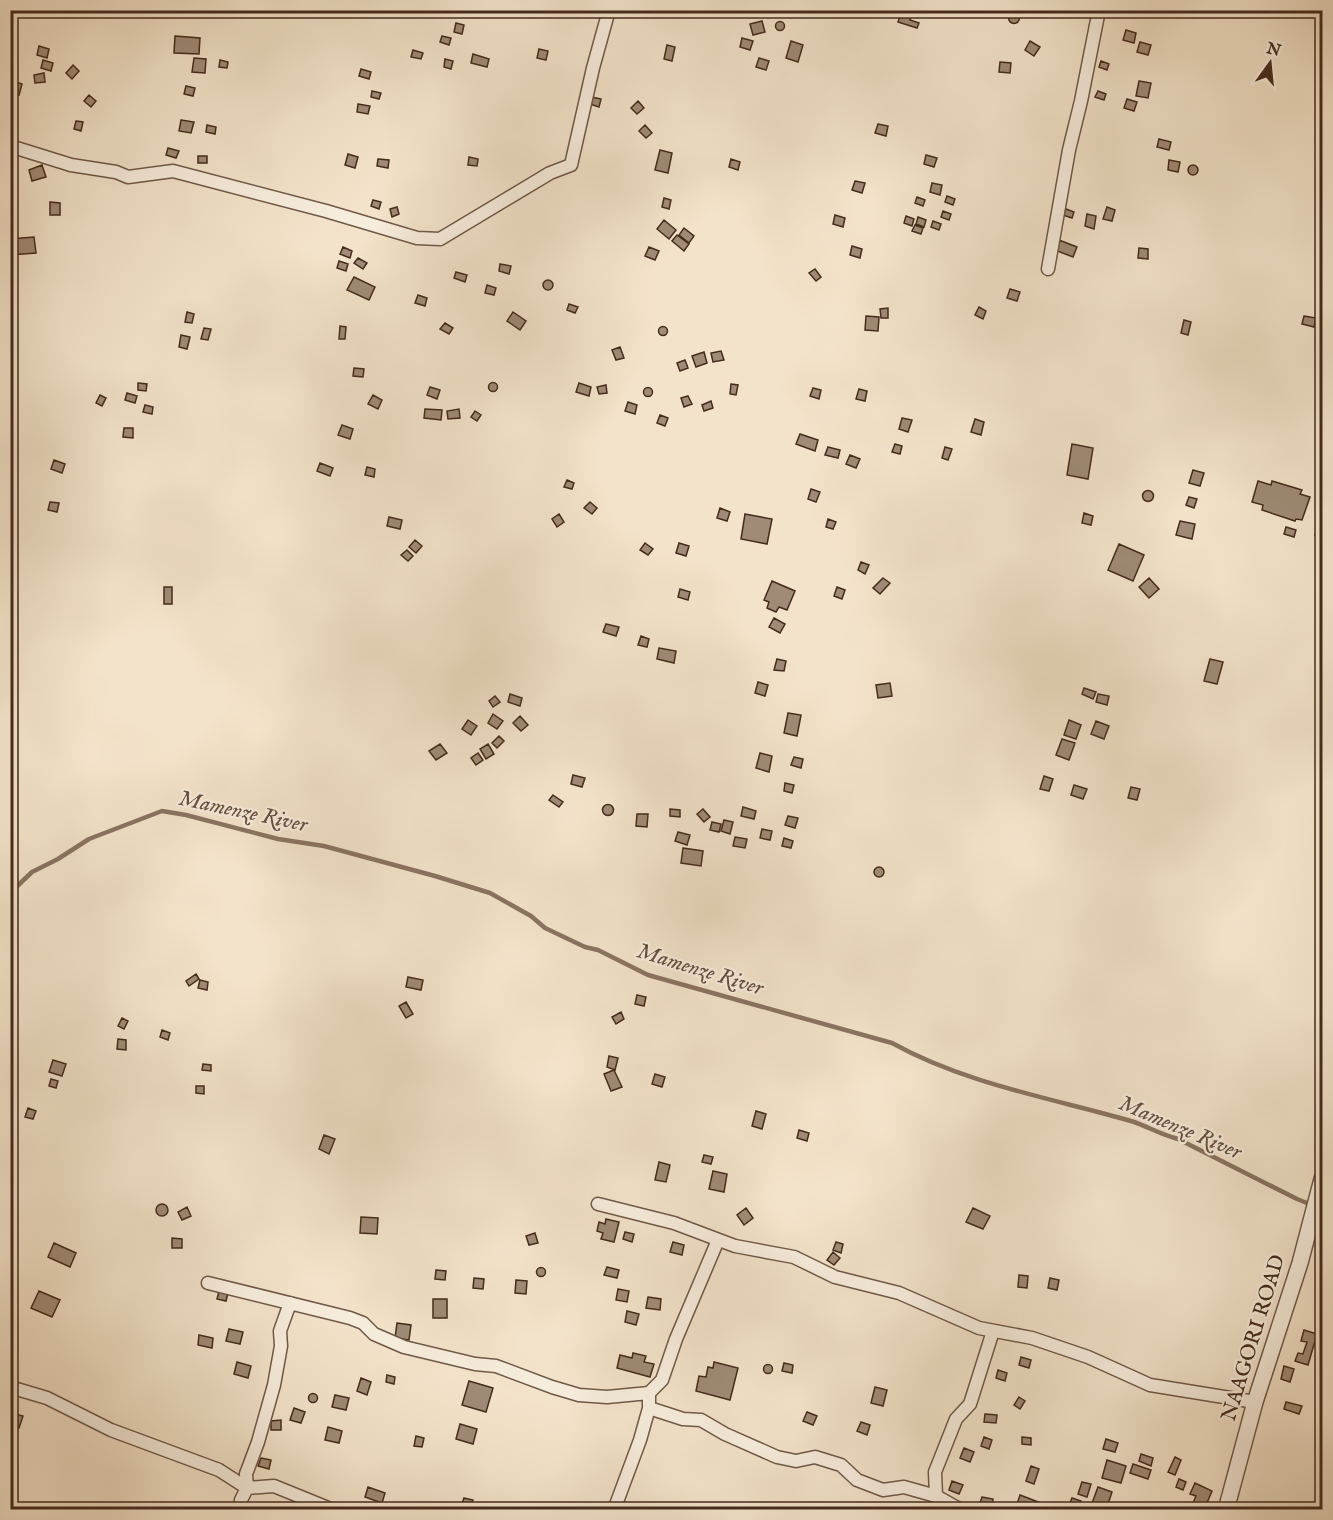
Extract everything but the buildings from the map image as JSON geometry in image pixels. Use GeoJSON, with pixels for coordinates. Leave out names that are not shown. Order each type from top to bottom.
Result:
{"type":"FeatureCollection","features":[{"type":"Feature","properties":{"kind":"street"},"geometry":{"type":"LineString","coordinates":[[10,146],[71,165],[116,172],[128,177],[173,171],[326,211],[417,238],[440,238],[550,173],[570,165],[609,10]]}},
{"type":"Feature","properties":{"kind":"street"},"geometry":{"type":"LineString","coordinates":[[1048,269],[1069,150],[1099,10]]}},
{"type":"Feature","properties":{"kind":"street","name":"NAAGORI ROAD"},"geometry":{"type":"LineString","coordinates":[[1226,1509],[1255,1402],[1300,1263],[1323,1179]]}},
{"type":"Feature","properties":{"kind":"street"},"geometry":{"type":"LineString","coordinates":[[598,1204],[674,1223],[735,1246],[794,1257],[835,1277],[899,1293],[979,1328],[1032,1338],[1088,1357],[1150,1385],[1255,1402]]}},
{"type":"Feature","properties":{"kind":"street"},"geometry":{"type":"LineString","coordinates":[[208,1283],[350,1318],[363,1323],[374,1334],[404,1347],[475,1364],[496,1366],[579,1395],[607,1396],[648,1393],[662,1380],[676,1339],[718,1240]]}},
{"type":"Feature","properties":{"kind":"street"},"geometry":{"type":"LineString","coordinates":[[240,1509],[241,1500],[248,1488],[246,1474],[258,1442],[274,1385],[280,1331],[290,1303]]}},
{"type":"Feature","properties":{"kind":"street"},"geometry":{"type":"LineString","coordinates":[[936,1496],[934,1472],[956,1419],[970,1404],[993,1330]]}},
{"type":"Feature","properties":{"kind":"street"},"geometry":{"type":"LineString","coordinates":[[10,1387],[47,1398],[111,1430],[219,1470],[248,1488],[274,1486],[333,1509]]}},
{"type":"Feature","properties":{"kind":"street"},"geometry":{"type":"LineString","coordinates":[[614,1509],[649,1408],[648,1393]]}},
{"type":"Feature","properties":{"kind":"street"},"geometry":{"type":"LineString","coordinates":[[649,1408],[683,1419],[701,1420],[725,1434],[777,1457],[796,1461],[815,1457],[841,1466],[857,1480],[883,1490],[904,1487],[936,1496],[961,1509]]}},
{"type":"Feature","properties":{"kind":"waterway","name":"Mamenze River"},"geometry":{"type":"LineString","coordinates":[[10,893],[32,872],[89,839],[162,811],[278,839],[324,846],[490,893],[531,916],[545,928],[585,947],[598,950],[648,975],[892,1043],[920,1057],[979,1080],[1137,1123],[1178,1139],[1297,1199],[1322,1209]]}}]}
